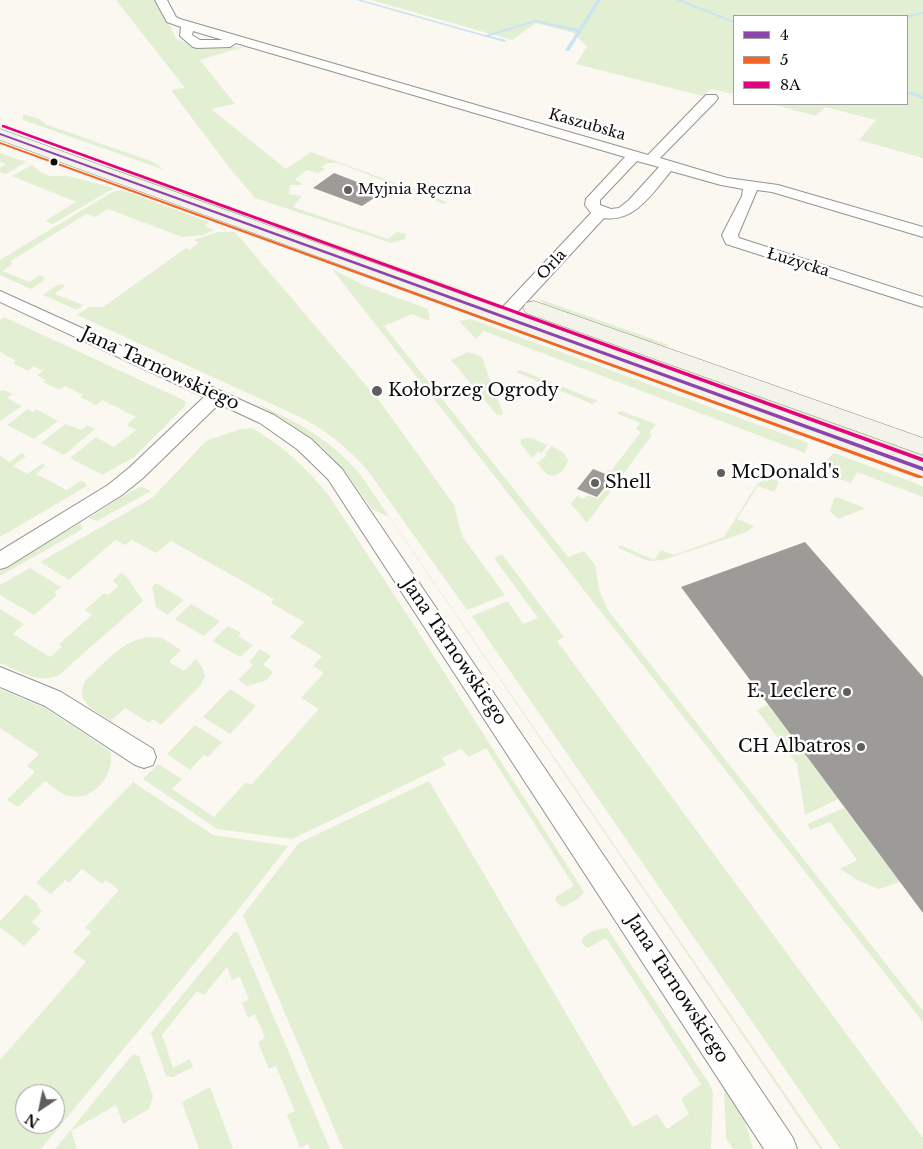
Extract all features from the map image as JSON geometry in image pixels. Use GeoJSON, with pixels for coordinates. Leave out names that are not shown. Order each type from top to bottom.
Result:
{"type":"FeatureCollection","features":[{"type":"Feature","properties":{"kind":"main road"},"geometry":{"type":"LineString","coordinates":[[0,117],[510,309],[923,469]]}},
{"type":"Feature","properties":{"kind":"main road"},"geometry":{"type":"LineString","coordinates":[[0,134],[510,309],[923,447]]}},
{"type":"Feature","properties":{"kind":"street","name":"Kaszubska"},"geometry":{"type":"LineString","coordinates":[[161,0],[171,20],[726,182],[773,188],[923,232]]}},
{"type":"Feature","properties":{"kind":"street"},"geometry":{"type":"LineString","coordinates":[[651,160],[711,98]]}},
{"type":"Feature","properties":{"kind":"street"},"geometry":{"type":"LineString","coordinates":[[634,156],[593,199],[592,205],[600,213],[617,213],[627,209],[668,165]]}},
{"type":"Feature","properties":{"kind":"street","name":"Łużycka"},"geometry":{"type":"LineString","coordinates":[[751,185],[749,196],[730,235],[730,238],[736,244],[923,302]]}},
{"type":"Feature","properties":{"kind":"street","name":"Orla"},"geometry":{"type":"LineString","coordinates":[[510,309],[600,213]]}},
{"type":"Feature","properties":{"kind":"street","name":"Jana Tarnowskiego"},"geometry":{"type":"LineString","coordinates":[[0,296],[267,419],[298,439],[315,453],[345,488],[782,1149]]}},
{"type":"Feature","properties":{"kind":"street"},"geometry":{"type":"LineString","coordinates":[[0,561],[115,490],[136,473],[217,396]]}},
{"type":"Feature","properties":{"kind":"street"},"geometry":{"type":"LineString","coordinates":[[0,677],[53,699],[144,757]]}},
{"type":"Feature","properties":{"kind":"green space"},"geometry":{"type":"Polygon","coordinates":[[[116,0],[157,0],[177,40],[208,47],[246,47],[200,60],[235,104],[211,109],[286,169],[311,152],[447,202],[444,204],[338,163],[328,163],[321,167],[325,169],[318,173],[307,170],[295,179],[303,185],[290,185],[289,194],[302,196],[293,207],[388,239],[397,232],[406,234],[405,239],[391,243],[255,198],[232,171],[171,90],[185,88],[116,0]]]}},
{"type":"Feature","properties":{"kind":"green space"},"geometry":{"type":"Polygon","coordinates":[[[371,0],[923,0],[923,158],[859,140],[876,120],[825,107],[816,116],[775,105],[908,105],[908,15],[733,15],[733,94],[711,89],[703,96],[576,64],[587,47],[574,33],[536,23],[512,40],[371,0]]]}},
{"type":"Feature","properties":{"kind":"green space"},"geometry":{"type":"Polygon","coordinates":[[[23,114],[39,119],[45,124],[151,161],[165,170],[23,120],[23,114]]]}},
{"type":"Feature","properties":{"kind":"green space"},"geometry":{"type":"Polygon","coordinates":[[[0,153],[26,162],[6,174],[0,172],[0,168],[6,164],[0,162],[0,153]]]}},
{"type":"Feature","properties":{"kind":"green space"},"geometry":{"type":"Polygon","coordinates":[[[32,165],[40,172],[50,176],[68,176],[114,188],[53,224],[45,221],[76,202],[12,176],[32,165]]]}},
{"type":"Feature","properties":{"kind":"green space"},"geometry":{"type":"Polygon","coordinates":[[[99,165],[141,174],[243,211],[247,215],[245,217],[99,165]]]}},
{"type":"Feature","properties":{"kind":"green space"},"geometry":{"type":"Polygon","coordinates":[[[122,190],[209,222],[205,226],[214,230],[203,235],[182,237],[108,209],[95,217],[86,214],[11,261],[12,264],[3,271],[29,282],[40,275],[44,277],[43,281],[31,289],[0,275],[0,260],[112,192],[122,190]]]}},
{"type":"Feature","properties":{"kind":"green space"},"geometry":{"type":"Polygon","coordinates":[[[275,222],[473,293],[469,297],[276,228],[273,223],[275,222]]]}},
{"type":"Feature","properties":{"kind":"green space"},"geometry":{"type":"Polygon","coordinates":[[[218,232],[235,232],[381,403],[454,505],[462,536],[505,595],[467,610],[368,471],[344,447],[318,427],[298,416],[77,315],[89,307],[103,307],[186,248],[190,250],[199,242],[194,240],[218,232]]]}},
{"type":"Feature","properties":{"kind":"green space"},"geometry":{"type":"Polygon","coordinates":[[[332,269],[363,285],[428,309],[430,321],[412,314],[384,326],[568,557],[584,551],[595,565],[599,589],[607,609],[923,1011],[923,1022],[332,269]]]}},
{"type":"Feature","properties":{"kind":"green space"},"geometry":{"type":"Polygon","coordinates":[[[63,284],[65,286],[55,294],[83,305],[77,310],[43,295],[57,285],[63,284]]]}},
{"type":"Feature","properties":{"kind":"green space"},"geometry":{"type":"Polygon","coordinates":[[[537,298],[669,345],[664,347],[544,304],[537,298]]]}},
{"type":"Feature","properties":{"kind":"green space"},"geometry":{"type":"Polygon","coordinates":[[[530,315],[923,455],[923,462],[529,319],[530,315]]]}},
{"type":"Feature","properties":{"kind":"green space"},"geometry":{"type":"Polygon","coordinates":[[[4,317],[181,399],[185,401],[185,406],[134,457],[101,474],[70,458],[96,437],[114,447],[136,430],[127,425],[136,417],[102,400],[96,405],[80,397],[83,395],[65,386],[59,390],[43,382],[46,380],[37,375],[43,371],[34,366],[28,371],[13,363],[16,361],[0,352],[0,320],[4,317]]]}},
{"type":"Feature","properties":{"kind":"green space"},"geometry":{"type":"Polygon","coordinates":[[[471,319],[808,443],[805,453],[484,331],[476,339],[459,321],[471,319]]]}},
{"type":"Feature","properties":{"kind":"green space"},"geometry":{"type":"Polygon","coordinates":[[[468,352],[482,357],[492,385],[488,386],[489,391],[494,390],[503,413],[502,415],[497,415],[451,360],[468,352]]]}},
{"type":"Feature","properties":{"kind":"green space"},"geometry":{"type":"Polygon","coordinates":[[[519,370],[598,401],[592,404],[516,372],[519,370]]]}},
{"type":"Feature","properties":{"kind":"green space"},"geometry":{"type":"Polygon","coordinates":[[[4,390],[13,394],[7,398],[22,406],[0,421],[0,391],[4,390]]]}},
{"type":"Feature","properties":{"kind":"green space"},"geometry":{"type":"Polygon","coordinates":[[[258,405],[266,407],[312,432],[342,455],[360,474],[823,1149],[820,1149],[389,517],[372,509],[344,470],[324,449],[287,422],[258,405]]]}},
{"type":"Feature","properties":{"kind":"green space"},"geometry":{"type":"Polygon","coordinates":[[[28,409],[33,412],[36,409],[58,421],[34,439],[7,425],[28,409]]]}},
{"type":"Feature","properties":{"kind":"green space"},"geometry":{"type":"Polygon","coordinates":[[[621,411],[656,424],[649,433],[652,435],[587,523],[571,504],[577,496],[584,499],[588,495],[598,499],[615,477],[606,473],[608,470],[611,471],[641,432],[636,429],[640,423],[618,414],[621,411]]]}},
{"type":"Feature","properties":{"kind":"green space"},"geometry":{"type":"Polygon","coordinates":[[[65,424],[82,430],[87,425],[95,429],[64,455],[41,443],[65,424]]]}},
{"type":"Feature","properties":{"kind":"green space"},"geometry":{"type":"Polygon","coordinates":[[[252,428],[294,458],[329,496],[414,625],[584,892],[578,899],[563,907],[555,899],[574,886],[486,748],[469,757],[461,749],[442,758],[446,765],[292,839],[217,829],[143,779],[158,764],[182,779],[172,789],[214,817],[246,782],[251,785],[319,709],[301,698],[324,673],[313,666],[322,656],[290,637],[304,622],[271,603],[274,599],[171,541],[156,553],[132,540],[125,545],[115,540],[69,580],[40,562],[152,498],[206,441],[241,429],[252,428]]]}},
{"type":"Feature","properties":{"kind":"green space"},"geometry":{"type":"Polygon","coordinates":[[[531,438],[548,445],[541,453],[538,452],[532,458],[520,443],[522,439],[531,438]]]}},
{"type":"Feature","properties":{"kind":"green space"},"geometry":{"type":"Polygon","coordinates":[[[551,446],[563,452],[568,460],[563,470],[553,476],[546,473],[537,463],[547,455],[545,454],[551,446]]]}},
{"type":"Feature","properties":{"kind":"green space"},"geometry":{"type":"Polygon","coordinates":[[[21,453],[26,456],[13,466],[27,474],[43,463],[45,466],[36,474],[67,490],[80,481],[85,482],[87,486],[0,537],[0,456],[10,462],[21,453]]]}},
{"type":"Feature","properties":{"kind":"green space"},"geometry":{"type":"Polygon","coordinates":[[[834,453],[923,486],[923,497],[857,472],[851,483],[838,478],[828,471],[825,462],[834,453]]]}},
{"type":"Feature","properties":{"kind":"green space"},"geometry":{"type":"Polygon","coordinates":[[[763,480],[776,480],[779,483],[774,492],[758,486],[737,519],[754,526],[747,532],[663,560],[648,561],[618,548],[620,545],[654,560],[661,550],[674,555],[724,537],[757,484],[763,480]]]}},
{"type":"Feature","properties":{"kind":"green space"},"geometry":{"type":"Polygon","coordinates":[[[142,487],[151,491],[97,521],[89,518],[124,495],[142,487]]]}},
{"type":"Feature","properties":{"kind":"green space"},"geometry":{"type":"Polygon","coordinates":[[[837,497],[864,509],[838,519],[830,511],[834,499],[837,497]]]}},
{"type":"Feature","properties":{"kind":"green space"},"geometry":{"type":"Polygon","coordinates":[[[80,523],[83,529],[0,576],[0,571],[80,523]]]}},
{"type":"Feature","properties":{"kind":"green space"},"geometry":{"type":"Polygon","coordinates":[[[502,554],[564,637],[557,641],[923,1138],[923,1149],[840,1149],[472,616],[508,601],[523,624],[538,618],[494,558],[502,554]]]}},
{"type":"Feature","properties":{"kind":"green space"},"geometry":{"type":"Polygon","coordinates":[[[30,568],[61,587],[54,592],[57,595],[34,615],[0,595],[0,585],[30,568]]]}},
{"type":"Feature","properties":{"kind":"green space"},"geometry":{"type":"Polygon","coordinates":[[[121,573],[127,577],[143,601],[59,675],[51,678],[36,677],[21,673],[0,663],[0,609],[24,624],[13,634],[50,657],[62,647],[59,644],[92,615],[85,610],[104,593],[108,595],[119,586],[112,581],[121,573]]]}},
{"type":"Feature","properties":{"kind":"green space"},"geometry":{"type":"Polygon","coordinates":[[[156,583],[184,600],[167,615],[156,607],[152,587],[156,583]]]}},
{"type":"Feature","properties":{"kind":"green space"},"geometry":{"type":"Polygon","coordinates":[[[191,604],[220,621],[204,636],[175,619],[191,604]]]}},
{"type":"Feature","properties":{"kind":"green space"},"geometry":{"type":"Polygon","coordinates":[[[228,626],[241,633],[238,636],[253,645],[240,657],[212,641],[228,626]]]}},
{"type":"Feature","properties":{"kind":"green space"},"geometry":{"type":"Polygon","coordinates":[[[141,638],[162,638],[181,650],[169,662],[184,671],[196,659],[202,667],[205,676],[201,685],[161,725],[153,719],[149,723],[125,708],[111,721],[88,705],[82,694],[82,687],[86,680],[116,652],[141,638]]]}},
{"type":"Feature","properties":{"kind":"green space"},"geometry":{"type":"Polygon","coordinates":[[[260,649],[271,656],[263,665],[273,672],[267,680],[248,686],[238,680],[253,665],[249,662],[260,649]]]}},
{"type":"Feature","properties":{"kind":"green space"},"geometry":{"type":"Polygon","coordinates":[[[0,689],[45,708],[110,751],[110,769],[101,784],[86,795],[78,797],[63,794],[45,781],[18,807],[7,800],[35,772],[27,766],[39,754],[0,728],[0,689]]]}},
{"type":"Feature","properties":{"kind":"green space"},"geometry":{"type":"Polygon","coordinates":[[[230,689],[256,706],[230,734],[203,717],[230,689]]]}},
{"type":"Feature","properties":{"kind":"green space"},"geometry":{"type":"Polygon","coordinates":[[[768,705],[838,799],[805,815],[797,764],[757,710],[768,705]]]}},
{"type":"Feature","properties":{"kind":"green space"},"geometry":{"type":"Polygon","coordinates":[[[195,725],[222,742],[208,757],[204,755],[190,770],[167,754],[195,725]]]}},
{"type":"Feature","properties":{"kind":"green space"},"geometry":{"type":"Polygon","coordinates":[[[429,781],[633,1127],[657,1114],[667,1129],[689,1114],[681,1099],[701,1084],[606,938],[588,948],[584,946],[581,940],[586,935],[596,930],[607,928],[710,1085],[713,1093],[711,1149],[343,1149],[243,915],[299,843],[429,781]]]}},
{"type":"Feature","properties":{"kind":"green space"},"geometry":{"type":"Polygon","coordinates":[[[133,782],[213,835],[288,846],[235,914],[65,1120],[65,1084],[15,1084],[15,1134],[53,1134],[41,1149],[0,1149],[0,1060],[86,962],[73,952],[91,932],[85,928],[119,890],[106,880],[102,884],[82,869],[69,883],[65,880],[51,894],[36,883],[133,782]]]}},
{"type":"Feature","properties":{"kind":"green space"},"geometry":{"type":"Polygon","coordinates":[[[844,808],[900,882],[879,889],[861,882],[840,869],[857,860],[830,822],[810,830],[807,824],[844,808]]]}},
{"type":"Feature","properties":{"kind":"green space"},"geometry":{"type":"Polygon","coordinates":[[[26,894],[38,904],[37,906],[42,911],[32,922],[40,929],[24,946],[0,927],[0,921],[26,894]]]}},
{"type":"Feature","properties":{"kind":"green space"},"geometry":{"type":"Polygon","coordinates":[[[234,932],[238,933],[330,1149],[310,1149],[308,1144],[300,1148],[287,1115],[295,1111],[276,1066],[269,1069],[258,1042],[265,1038],[255,1014],[248,1018],[242,1003],[249,999],[240,977],[232,980],[227,967],[204,995],[197,991],[162,1035],[173,1068],[190,1059],[193,1067],[173,1077],[166,1076],[151,1033],[234,932]]]}},
{"type":"Feature","properties":{"kind":"green space"},"geometry":{"type":"Polygon","coordinates":[[[133,1054],[139,1056],[153,1096],[149,1109],[123,1124],[116,1105],[71,1131],[77,1149],[55,1149],[133,1054]]]}},
{"type":"Feature","properties":{"kind":"green space"},"geometry":{"type":"Polygon","coordinates":[[[210,1087],[233,1149],[199,1149],[182,1102],[210,1087]]]}},
{"type":"Feature","properties":{"kind":"green space"},"geometry":{"type":"Polygon","coordinates":[[[724,1087],[743,1115],[753,1149],[733,1149],[726,1138],[724,1087]]]}},
{"type":"Feature","properties":{"kind":"building","name":"Myjnia Ręczna"},"geometry":{"type":"Polygon","coordinates":[[[334,173],[383,192],[362,206],[313,188],[334,173]]]}},
{"type":"Feature","properties":{"kind":"building","name":"Shell"},"geometry":{"type":"Polygon","coordinates":[[[593,469],[613,477],[597,497],[577,489],[593,469]]]}},
{"type":"Feature","properties":{"kind":"building","name":"CH Albatros"},"geometry":{"type":"Polygon","coordinates":[[[805,542],[923,677],[923,913],[681,587],[805,542]]]}},
{"type":"Feature","properties":{"kind":"waterway"},"geometry":{"type":"LineString","coordinates":[[358,0],[485,36]]}},
{"type":"Feature","properties":{"kind":"waterway"},"geometry":{"type":"LineString","coordinates":[[580,31],[599,0]]}},
{"type":"Feature","properties":{"kind":"waterway"},"geometry":{"type":"LineString","coordinates":[[678,0],[733,22]]}},
{"type":"Feature","properties":{"kind":"waterway"},"geometry":{"type":"LineString","coordinates":[[908,17],[923,13]]}},
{"type":"Feature","properties":{"kind":"waterway"},"geometry":{"type":"LineString","coordinates":[[485,36],[535,21],[580,31]]}},
{"type":"Feature","properties":{"kind":"waterway"},"geometry":{"type":"LineString","coordinates":[[567,50],[580,31]]}},
{"type":"Feature","properties":{"kind":"waterway"},"geometry":{"type":"LineString","coordinates":[[485,36],[504,41]]}},
{"type":"Feature","properties":{"kind":"waterway"},"geometry":{"type":"LineString","coordinates":[[908,91],[923,98]]}},
{"type":"Feature","properties":{"kind":"transit line","name":"8A"},"geometry":{"type":"LineString","coordinates":[[3,126],[923,460]]}},
{"type":"Feature","properties":{"kind":"transit line","name":"4"},"geometry":{"type":"LineString","coordinates":[[0,134],[923,469]]}},
{"type":"Feature","properties":{"kind":"transit line","name":"5"},"geometry":{"type":"LineString","coordinates":[[0,143],[920,477]]}},
{"type":"Feature","properties":{"kind":"place","name":"Myjnia Ręczna"},"geometry":{"type":"Point","coordinates":[348,190]}},
{"type":"Feature","properties":{"kind":"place","name":"Kołobrzeg Ogrody"},"geometry":{"type":"Point","coordinates":[377,391]}},
{"type":"Feature","properties":{"kind":"place","name":"McDonald's"},"geometry":{"type":"Point","coordinates":[721,473]}},
{"type":"Feature","properties":{"kind":"place","name":"Shell"},"geometry":{"type":"Point","coordinates":[595,483]}},
{"type":"Feature","properties":{"kind":"place","name":"E. Leclerc"},"geometry":{"type":"Point","coordinates":[847,692]}},
{"type":"Feature","properties":{"kind":"place","name":"CH Albatros"},"geometry":{"type":"Point","coordinates":[861,747]}}]}
